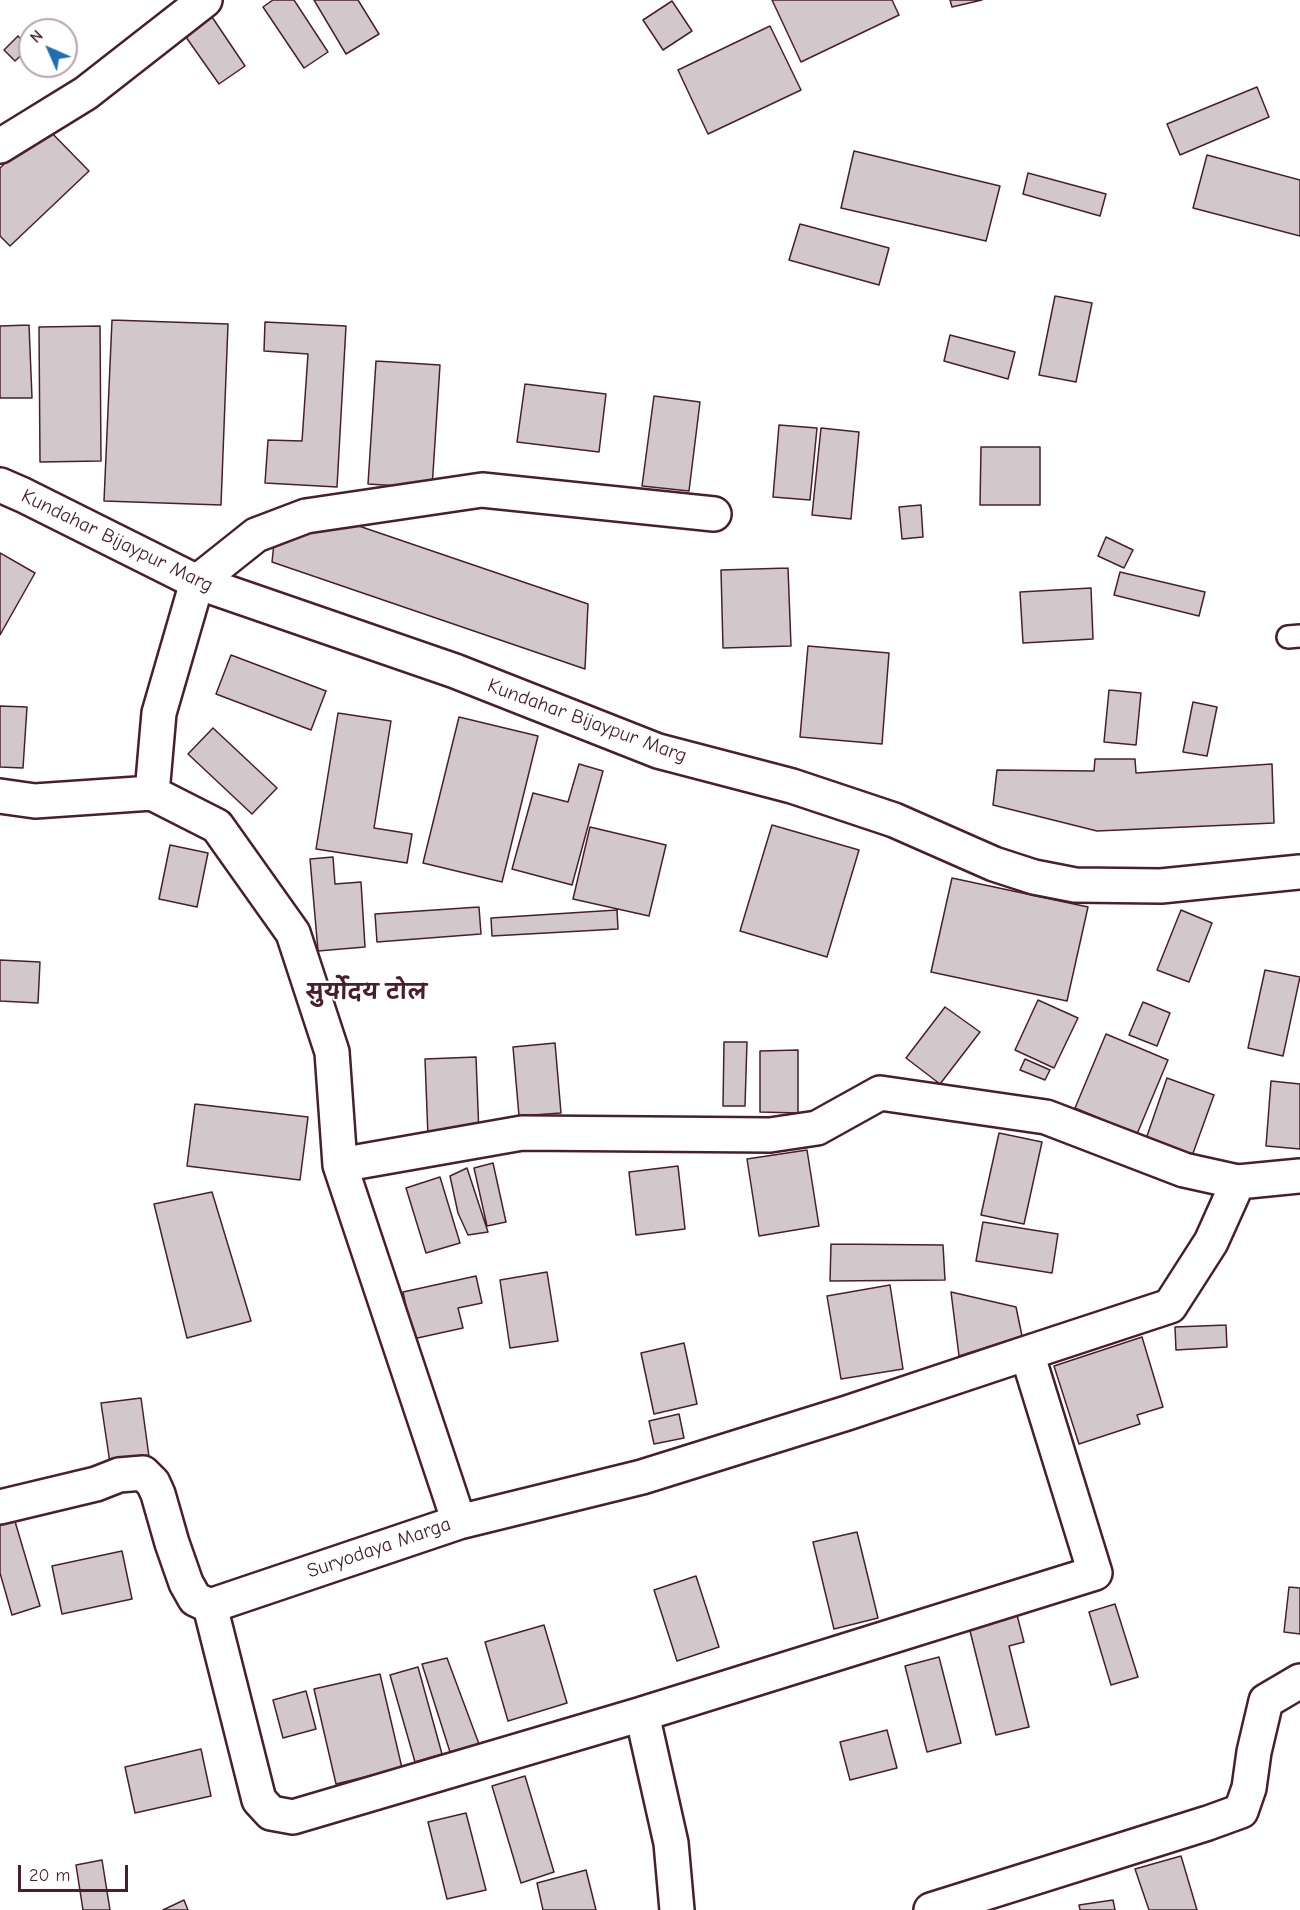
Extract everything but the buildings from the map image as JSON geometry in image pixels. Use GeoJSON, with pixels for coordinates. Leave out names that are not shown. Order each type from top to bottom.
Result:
{"type":"FeatureCollection","features":[{"type":"Feature","properties":{"kind":"street"},"geometry":{"type":"LineString","coordinates":[[0,146],[86,93],[205,0]]}},
{"type":"Feature","properties":{"kind":"street","name":"Kundahar Bijaypur Marg"},"geometry":{"type":"LineString","coordinates":[[0,485],[197,582],[455,671],[658,751],[792,786],[894,820],[994,864],[1034,877],[1075,885],[1161,886],[1300,873]]}},
{"type":"Feature","properties":{"kind":"street"},"geometry":{"type":"LineString","coordinates":[[0,796],[36,801],[152,793],[159,713],[197,582],[256,536],[306,516],[482,490],[714,514]]}},
{"type":"Feature","properties":{"kind":"street","name":"Suryodaya Marga"},"geometry":{"type":"LineString","coordinates":[[152,793],[217,826],[293,933],[332,1052],[340,1165],[459,1522],[210,1606]]}},
{"type":"Feature","properties":{"kind":"street"},"geometry":{"type":"LineString","coordinates":[[340,1165],[522,1133],[770,1136],[817,1128],[880,1093],[1046,1117],[1184,1170],[1238,1182],[1300,1176]]}},
{"type":"Feature","properties":{"kind":"street"},"geometry":{"type":"LineString","coordinates":[[459,1522],[642,1477],[848,1413],[1170,1306],[1211,1242],[1238,1182]]}},
{"type":"Feature","properties":{"kind":"street"},"geometry":{"type":"LineString","coordinates":[[0,1507],[96,1484],[119,1475],[143,1473],[153,1483],[186,1583],[195,1599],[210,1606],[259,1800],[271,1813],[292,1817],[642,1714],[1095,1573],[1027,1353]]}},
{"type":"Feature","properties":{"kind":"street"},"geometry":{"type":"LineString","coordinates":[[931,1910],[1241,1811],[1249,1788],[1254,1752],[1266,1701],[1300,1681]]}},
{"type":"Feature","properties":{"kind":"street"},"geometry":{"type":"LineString","coordinates":[[642,1714],[671,1843],[677,1910]]}},
{"type":"Feature","properties":{"kind":"district","name":"सुर्योदय टोल"},"geometry":{"type":"Point","coordinates":[366,993]}}]}
